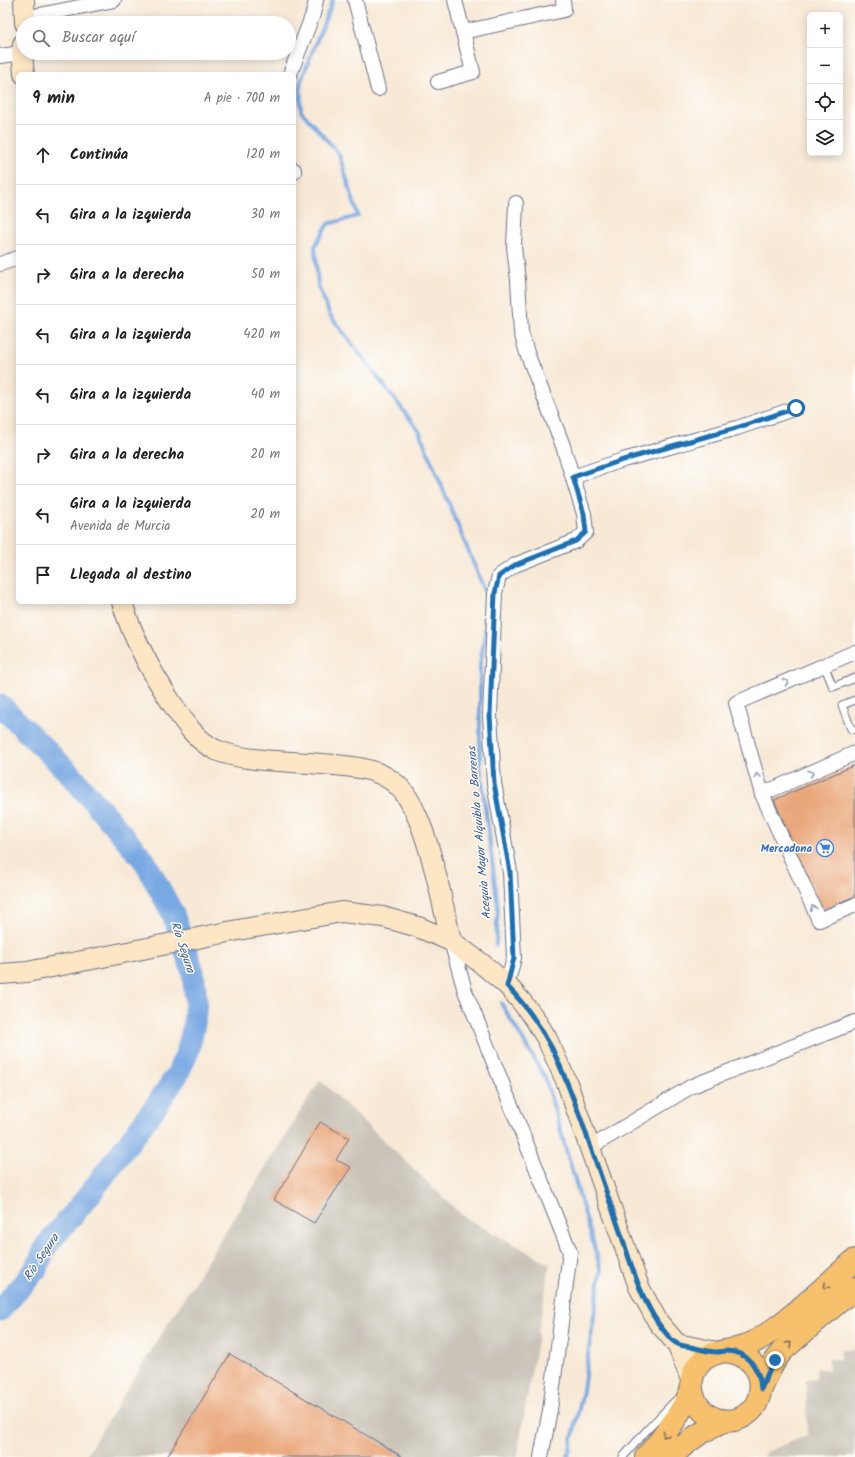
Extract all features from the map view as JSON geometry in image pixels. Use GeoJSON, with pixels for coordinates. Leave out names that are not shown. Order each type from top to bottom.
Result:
{"type":"FeatureCollection","features":[{"type":"Feature","properties":{"kind":"main road"},"geometry":{"type":"LineString","coordinates":[[23,60],[24,72]]}},
{"type":"Feature","properties":{"kind":"main road"},"geometry":{"type":"LineString","coordinates":[[123,604],[128,624],[154,675],[190,730],[202,742],[216,750],[232,755],[363,769],[384,775],[398,786],[410,801],[419,821],[432,860],[451,941]]}},
{"type":"Feature","properties":{"kind":"main road"},"geometry":{"type":"LineString","coordinates":[[0,974],[27,972],[94,957],[342,912],[383,917],[418,927],[451,941],[481,963],[507,986],[521,1001],[548,1039],[567,1083],[591,1147],[639,1287],[658,1322],[677,1344],[697,1405],[708,1416],[724,1421],[732,1421],[746,1415],[757,1404],[761,1389],[768,1373],[775,1360],[783,1350],[855,1288]]}},
{"type":"Feature","properties":{"kind":"main road"},"geometry":{"type":"LineString","coordinates":[[646,1457],[669,1430],[685,1404],[698,1366],[709,1355],[743,1347],[776,1328],[855,1260]]}},
{"type":"Feature","properties":{"kind":"main road"},"geometry":{"type":"LineString","coordinates":[[677,1344],[721,1352],[736,1352],[744,1356],[752,1362],[759,1374],[761,1389]]}},
{"type":"Feature","properties":{"kind":"main road"},"geometry":{"type":"LineString","coordinates":[[671,1457],[693,1436],[724,1421]]}},
{"type":"Feature","properties":{"kind":"street"},"geometry":{"type":"LineString","coordinates":[[25,14],[114,0]]}},
{"type":"Feature","properties":{"kind":"street"},"geometry":{"type":"LineString","coordinates":[[296,58],[313,14],[316,0]]}},
{"type":"Feature","properties":{"kind":"street"},"geometry":{"type":"LineString","coordinates":[[355,0],[378,89]]}},
{"type":"Feature","properties":{"kind":"street"},"geometry":{"type":"LineString","coordinates":[[438,82],[473,72],[455,0]]}},
{"type":"Feature","properties":{"kind":"street"},"geometry":{"type":"LineString","coordinates":[[463,32],[564,10],[563,0]]}},
{"type":"Feature","properties":{"kind":"street"},"geometry":{"type":"LineString","coordinates":[[0,56],[16,50]]}},
{"type":"Feature","properties":{"kind":"street"},"geometry":{"type":"LineString","coordinates":[[291,72],[295,60]]}},
{"type":"Feature","properties":{"kind":"street"},"geometry":{"type":"LineString","coordinates":[[507,986],[514,958],[510,880],[494,783],[490,715],[495,593],[499,576],[515,565],[576,541],[586,532],[584,514],[562,443],[527,353],[521,332],[518,280],[514,247],[516,203]]}},
{"type":"Feature","properties":{"kind":"street"},"geometry":{"type":"LineString","coordinates":[[0,264],[16,259]]}},
{"type":"Feature","properties":{"kind":"street"},"geometry":{"type":"LineString","coordinates":[[573,477],[623,460],[736,428],[796,408]]}},
{"type":"Feature","properties":{"kind":"street"},"geometry":{"type":"LineString","coordinates":[[855,652],[736,703],[762,794],[819,920],[855,905]]}},
{"type":"Feature","properties":{"kind":"street"},"geometry":{"type":"LineString","coordinates":[[762,794],[855,753]]}},
{"type":"Feature","properties":{"kind":"street"},"geometry":{"type":"LineString","coordinates":[[451,941],[465,991],[570,1252],[550,1410],[541,1457]]}},
{"type":"Feature","properties":{"kind":"street"},"geometry":{"type":"LineString","coordinates":[[591,1147],[692,1086],[855,1022]]}},
{"type":"Feature","properties":{"kind":"lane"},"geometry":{"type":"LineString","coordinates":[[824,665],[832,687],[855,678]]}},
{"type":"Feature","properties":{"kind":"lane"},"geometry":{"type":"LineString","coordinates":[[855,700],[842,705],[851,729],[855,730]]}},
{"type":"Feature","properties":{"kind":"lane"},"geometry":{"type":"LineString","coordinates":[[623,1457],[646,1431],[692,1386]]}},
{"type":"Feature","properties":{"kind":"shaded area"},"geometry":{"type":"Polygon","coordinates":[[[320,1080],[464,1217],[550,1264],[517,1457],[403,1457],[231,1354],[167,1457],[85,1457],[320,1080]],[[320,1122],[275,1200],[314,1223],[351,1167],[336,1160],[349,1138],[320,1122]]]}},
{"type":"Feature","properties":{"kind":"shaded area"},"geometry":{"type":"Polygon","coordinates":[[[841,1350],[855,1350],[855,1457],[764,1457],[767,1452],[807,1435],[806,1380],[816,1379],[817,1368],[829,1370],[828,1359],[840,1359],[841,1350]]]}},
{"type":"Feature","properties":{"kind":"building","name":"Mercadona"},"geometry":{"type":"Polygon","coordinates":[[[855,765],[855,896],[822,910],[774,800],[855,765]]]}},
{"type":"Feature","properties":{"kind":"building"},"geometry":{"type":"Polygon","coordinates":[[[320,1122],[349,1138],[336,1160],[351,1167],[314,1223],[274,1200],[320,1122]]]}},
{"type":"Feature","properties":{"kind":"building"},"geometry":{"type":"Polygon","coordinates":[[[230,1354],[403,1457],[167,1457],[230,1354]]]}},
{"type":"Feature","properties":{"kind":"waterway","name":"Acequia Mayor Alquibla o Barreras"},"geometry":{"type":"LineString","coordinates":[[333,0],[300,83],[301,111],[339,154],[358,216],[328,224],[315,246],[318,286],[330,315],[419,431],[489,601]]}},
{"type":"Feature","properties":{"kind":"waterway","name":"Acequia Mayor Alquibla o Barreras"},"geometry":{"type":"LineString","coordinates":[[487,620],[480,665],[480,766],[498,907],[496,945]]}},
{"type":"Feature","properties":{"kind":"waterway","name":"Río Segura"},"geometry":{"type":"LineString","coordinates":[[0,705],[70,774],[144,860],[173,914],[193,972],[196,1000],[194,1024],[188,1051],[177,1075],[154,1109],[86,1199],[46,1246],[36,1269],[0,1310]]}},
{"type":"Feature","properties":{"kind":"waterway","name":"Acequia Mayor Alquibla o Barreras"},"geometry":{"type":"LineString","coordinates":[[501,1003],[545,1077],[601,1270],[582,1396],[568,1457]]}},
{"type":"Feature","properties":{"kind":"place","name":"Mercadona"},"geometry":{"type":"Point","coordinates":[825,848]}},
{"type":"Feature","properties":{"kind":"route"},"geometry":{"type":"LineString","coordinates":[[775,1360],[761,1389],[761,1379],[758,1370],[752,1362],[744,1356],[736,1352],[717,1352],[677,1344],[658,1322],[639,1287],[591,1147],[558,1060],[548,1039],[535,1019],[507,986],[514,958],[510,872],[494,783],[490,715],[495,593],[499,576],[515,565],[576,541],[586,532],[584,514],[573,477],[623,460],[736,428],[796,408]]}}]}
